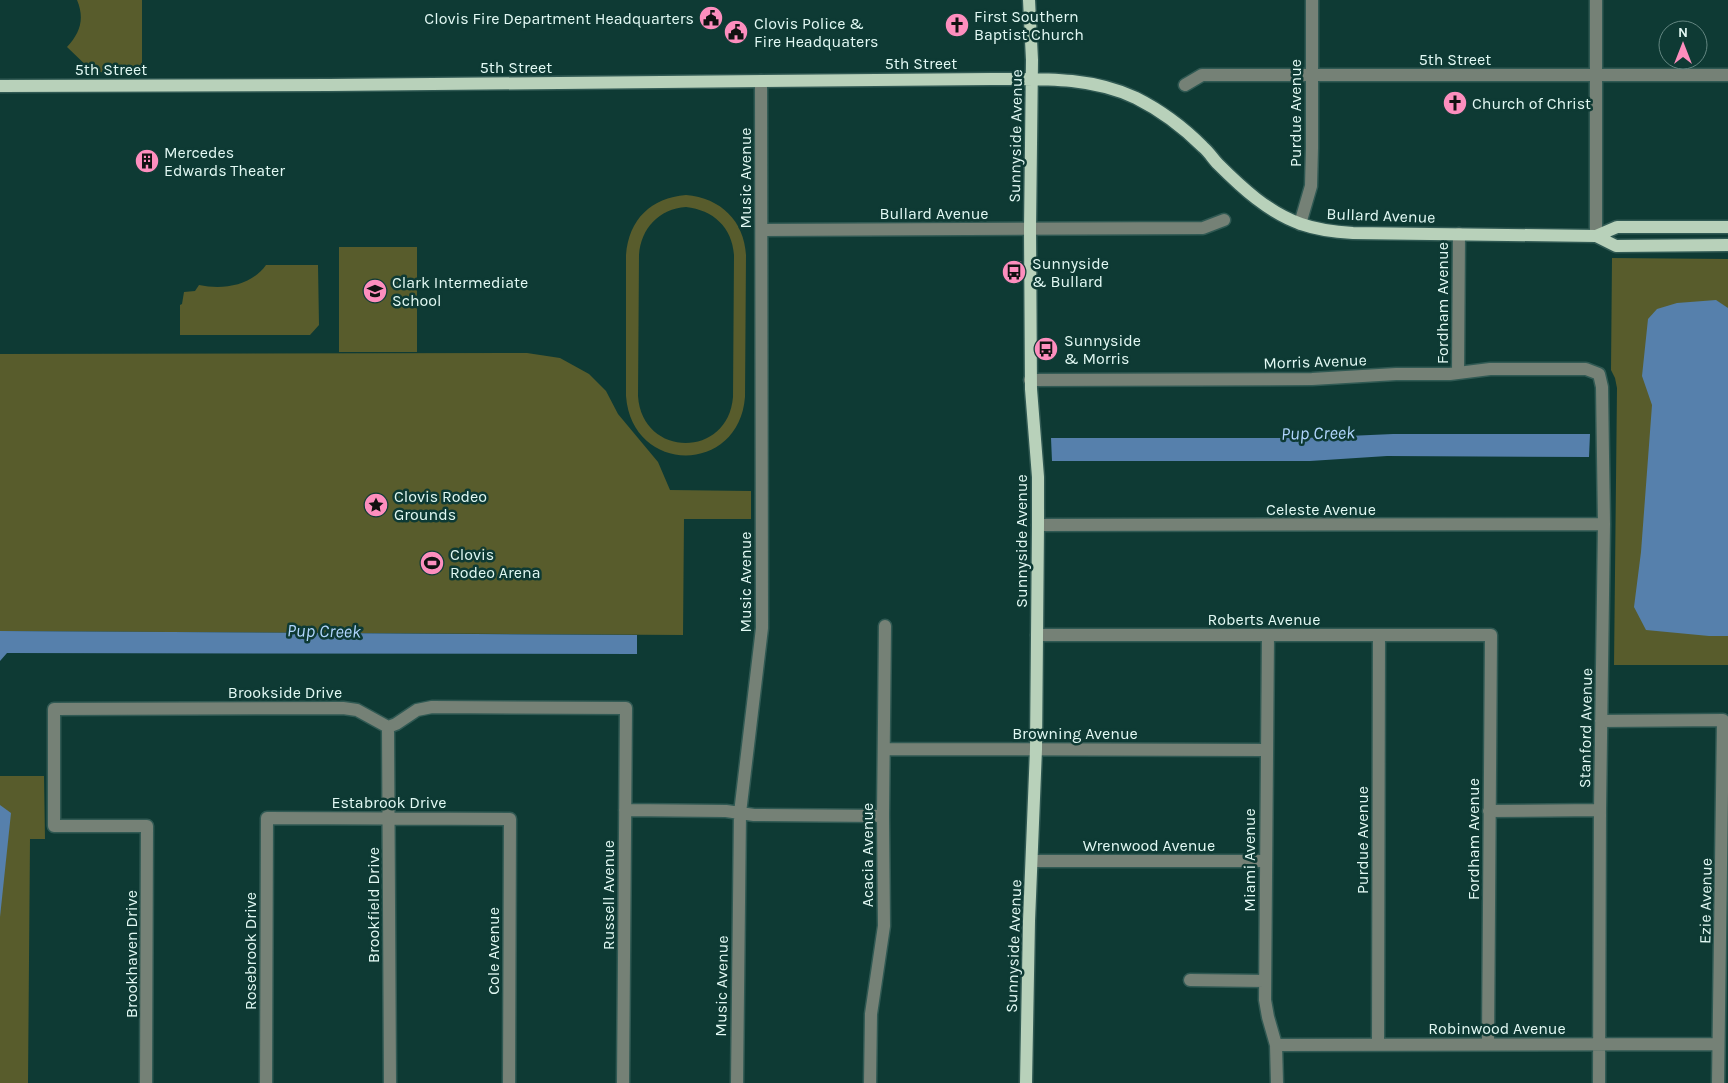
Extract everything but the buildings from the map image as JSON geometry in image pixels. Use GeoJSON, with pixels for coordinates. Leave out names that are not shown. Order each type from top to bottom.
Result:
{"type":"FeatureCollection","features":[{"type":"Feature","properties":{"kind":"main road","name":"Sunnyside Avenue"},"geometry":{"type":"LineString","coordinates":[[1026,1083],[1028,930],[1036,749],[1038,525],[1038,477],[1030,380],[1032,79],[1029,0]]}},
{"type":"Feature","properties":{"kind":"main road","name":"5th Street"},"geometry":{"type":"LineString","coordinates":[[0,86],[1032,79]]}},
{"type":"Feature","properties":{"kind":"main road","name":"Bullard Avenue"},"geometry":{"type":"LineString","coordinates":[[1032,79],[1086,82],[1110,88],[1136,98],[1164,115],[1191,136],[1254,197],[1271,210],[1300,224],[1324,230],[1353,233],[1596,236],[1617,227],[1728,227]]}},
{"type":"Feature","properties":{"kind":"main road","name":"Bullard Avenue"},"geometry":{"type":"LineString","coordinates":[[1596,236],[1616,246],[1728,246]]}},
{"type":"Feature","properties":{"kind":"street","name":"Purdue Avenue"},"geometry":{"type":"LineString","coordinates":[[1300,224],[1311,186],[1312,0]]}},
{"type":"Feature","properties":{"kind":"street"},"geometry":{"type":"LineString","coordinates":[[1596,0],[1596,236]]}},
{"type":"Feature","properties":{"kind":"street","name":"5th Street"},"geometry":{"type":"LineString","coordinates":[[1185,85],[1202,75],[1728,74]]}},
{"type":"Feature","properties":{"kind":"street","name":"Music Avenue"},"geometry":{"type":"LineString","coordinates":[[737,1083],[740,813],[762,628],[761,81]]}},
{"type":"Feature","properties":{"kind":"street","name":"Bullard Avenue"},"geometry":{"type":"LineString","coordinates":[[762,230],[1203,228],[1224,220]]}},
{"type":"Feature","properties":{"kind":"street","name":"Fordham Avenue"},"geometry":{"type":"LineString","coordinates":[[1458,373],[1459,234]]}},
{"type":"Feature","properties":{"kind":"street","name":"Morris Avenue"},"geometry":{"type":"LineString","coordinates":[[1030,380],[1312,379],[1396,374],[1458,373],[1490,369],[1586,369],[1599,374]]}},
{"type":"Feature","properties":{"kind":"street","name":"Stanford Avenue"},"geometry":{"type":"LineString","coordinates":[[1599,374],[1602,387],[1604,524],[1599,1083]]}},
{"type":"Feature","properties":{"kind":"street","name":"Celeste Avenue"},"geometry":{"type":"LineString","coordinates":[[1038,525],[1604,524]]}},
{"type":"Feature","properties":{"kind":"street","name":"Acacia Avenue"},"geometry":{"type":"LineString","coordinates":[[870,1083],[871,1014],[884,926],[885,626]]}},
{"type":"Feature","properties":{"kind":"street","name":"Roberts Avenue"},"geometry":{"type":"LineString","coordinates":[[1037,635],[1491,635]]}},
{"type":"Feature","properties":{"kind":"street","name":"Miami Avenue"},"geometry":{"type":"LineString","coordinates":[[1268,635],[1265,1000],[1276,1045],[1277,1083]]}},
{"type":"Feature","properties":{"kind":"street","name":"Purdue Avenue"},"geometry":{"type":"LineString","coordinates":[[1378,1045],[1379,635]]}},
{"type":"Feature","properties":{"kind":"street","name":"Fordham Avenue"},"geometry":{"type":"LineString","coordinates":[[1488,1043],[1491,635]]}},
{"type":"Feature","properties":{"kind":"street","name":"Russell Avenue"},"geometry":{"type":"LineString","coordinates":[[388,727],[417,710],[432,707],[626,708],[623,1083]]}},
{"type":"Feature","properties":{"kind":"street","name":"Brookside Drive"},"geometry":{"type":"LineString","coordinates":[[147,826],[54,826],[54,709],[343,708],[357,710],[388,727]]}},
{"type":"Feature","properties":{"kind":"street","name":"Ezie Avenue"},"geometry":{"type":"LineString","coordinates":[[1601,721],[1723,720],[1725,786],[1724,899],[1718,1083]]}},
{"type":"Feature","properties":{"kind":"street","name":"Brookfield Drive"},"geometry":{"type":"LineString","coordinates":[[388,727],[390,1083]]}},
{"type":"Feature","properties":{"kind":"street","name":"Browning Avenue"},"geometry":{"type":"LineString","coordinates":[[884,749],[1266,750]]}},
{"type":"Feature","properties":{"kind":"street"},"geometry":{"type":"LineString","coordinates":[[625,810],[726,811],[754,815],[883,816]]}},
{"type":"Feature","properties":{"kind":"street"},"geometry":{"type":"LineString","coordinates":[[1489,810],[1600,810]]}},
{"type":"Feature","properties":{"kind":"street","name":"Estabrook Drive"},"geometry":{"type":"LineString","coordinates":[[267,818],[510,818]]}},
{"type":"Feature","properties":{"kind":"street","name":"Rosebrook Drive"},"geometry":{"type":"LineString","coordinates":[[266,1083],[267,818]]}},
{"type":"Feature","properties":{"kind":"street","name":"Cole Avenue"},"geometry":{"type":"LineString","coordinates":[[509,1083],[510,818]]}},
{"type":"Feature","properties":{"kind":"street","name":"Brookhaven Drive"},"geometry":{"type":"LineString","coordinates":[[146,1083],[147,826]]}},
{"type":"Feature","properties":{"kind":"street","name":"Wrenwood Avenue"},"geometry":{"type":"LineString","coordinates":[[1032,861],[1266,861]]}},
{"type":"Feature","properties":{"kind":"street"},"geometry":{"type":"LineString","coordinates":[[1190,980],[1266,981]]}},
{"type":"Feature","properties":{"kind":"street","name":"Robinwood Avenue"},"geometry":{"type":"LineString","coordinates":[[1276,1045],[1488,1043],[1718,1044]]}},
{"type":"Feature","properties":{"kind":"green space"},"geometry":{"type":"Polygon","coordinates":[[[77,0],[142,0],[142,73],[93,72],[67,47],[80,25],[81,13],[77,0]]]}},
{"type":"Feature","properties":{"kind":"green space"},"geometry":{"type":"Polygon","coordinates":[[[686,195],[699,197],[720,206],[728,213],[741,232],[746,255],[745,397],[738,423],[725,441],[706,452],[686,455],[665,452],[646,440],[633,422],[626,396],[626,255],[628,242],[637,221],[644,213],[652,206],[673,197],[686,195]],[[686,207],[660,216],[643,236],[639,255],[638,396],[643,416],[654,431],[668,440],[685,443],[702,440],[717,432],[728,417],[733,397],[734,255],[725,228],[713,216],[686,207]]]}},
{"type":"Feature","properties":{"kind":"green space"},"geometry":{"type":"Polygon","coordinates":[[[339,247],[417,247],[417,352],[339,352],[339,247]]]}},
{"type":"Feature","properties":{"kind":"green space"},"geometry":{"type":"Polygon","coordinates":[[[1612,258],[1728,259],[1728,665],[1614,665],[1617,388],[1611,370],[1612,258]]]}},
{"type":"Feature","properties":{"kind":"green space"},"geometry":{"type":"Polygon","coordinates":[[[266,265],[318,265],[319,325],[310,335],[180,335],[180,305],[182,304],[184,292],[195,291],[199,285],[217,287],[236,285],[253,278],[266,265]]]}},
{"type":"Feature","properties":{"kind":"green space","name":"Clovis Rodeo Grounds"},"geometry":{"type":"Polygon","coordinates":[[[527,353],[560,358],[589,374],[606,391],[618,414],[658,462],[670,490],[751,491],[751,519],[684,519],[683,635],[0,631],[0,354],[527,353]]]}},
{"type":"Feature","properties":{"kind":"green space"},"geometry":{"type":"Polygon","coordinates":[[[0,776],[44,776],[45,839],[30,839],[28,1083],[0,1083],[0,776]]]}},
{"type":"Feature","properties":{"kind":"water"},"geometry":{"type":"Polygon","coordinates":[[[1716,300],[1728,308],[1728,636],[1646,630],[1634,607],[1641,552],[1652,405],[1642,376],[1648,319],[1657,309],[1677,303],[1716,300]]]}},
{"type":"Feature","properties":{"kind":"water"},"geometry":{"type":"Polygon","coordinates":[[[1393,434],[1590,434],[1589,457],[1387,456],[1310,461],[1052,461],[1051,438],[1303,438],[1393,434]]]}},
{"type":"Feature","properties":{"kind":"water"},"geometry":{"type":"Polygon","coordinates":[[[0,631],[637,635],[637,654],[7,653],[0,661],[0,631]]]}},
{"type":"Feature","properties":{"kind":"water"},"geometry":{"type":"Polygon","coordinates":[[[0,805],[11,813],[0,917],[0,805]]]}},
{"type":"Feature","properties":{"kind":"place","name":"Clovis Fire Department Headquarters"},"geometry":{"type":"Point","coordinates":[711,18]}},
{"type":"Feature","properties":{"kind":"place","name":"First Southern Baptist Church"},"geometry":{"type":"Point","coordinates":[957,25]}},
{"type":"Feature","properties":{"kind":"place","name":"Clovis Police & Fire Headquaters"},"geometry":{"type":"Point","coordinates":[736,32]}},
{"type":"Feature","properties":{"kind":"place","name":"Church of Christ"},"geometry":{"type":"Point","coordinates":[1455,103]}},
{"type":"Feature","properties":{"kind":"place","name":"Mercedes Edwards Theater"},"geometry":{"type":"Point","coordinates":[147,161]}},
{"type":"Feature","properties":{"kind":"place","name":"Sunnyside & Bullard"},"geometry":{"type":"Point","coordinates":[1014,272]}},
{"type":"Feature","properties":{"kind":"place","name":"Clark Intermediate School"},"geometry":{"type":"Point","coordinates":[375,291]}},
{"type":"Feature","properties":{"kind":"place","name":"Sunnyside & Morris"},"geometry":{"type":"Point","coordinates":[1046,349]}},
{"type":"Feature","properties":{"kind":"place","name":"Clovis Rodeo Grounds"},"geometry":{"type":"Point","coordinates":[376,505]}},
{"type":"Feature","properties":{"kind":"place","name":"Clovis Rodeo Arena"},"geometry":{"type":"Point","coordinates":[432,563]}},
{"type":"Feature","properties":{"kind":"water label","name":"Pup Creek"},"geometry":{"type":"Point","coordinates":[1318,433]}},
{"type":"Feature","properties":{"kind":"water label","name":"Pup Creek"},"geometry":{"type":"Point","coordinates":[324,631]}}]}
